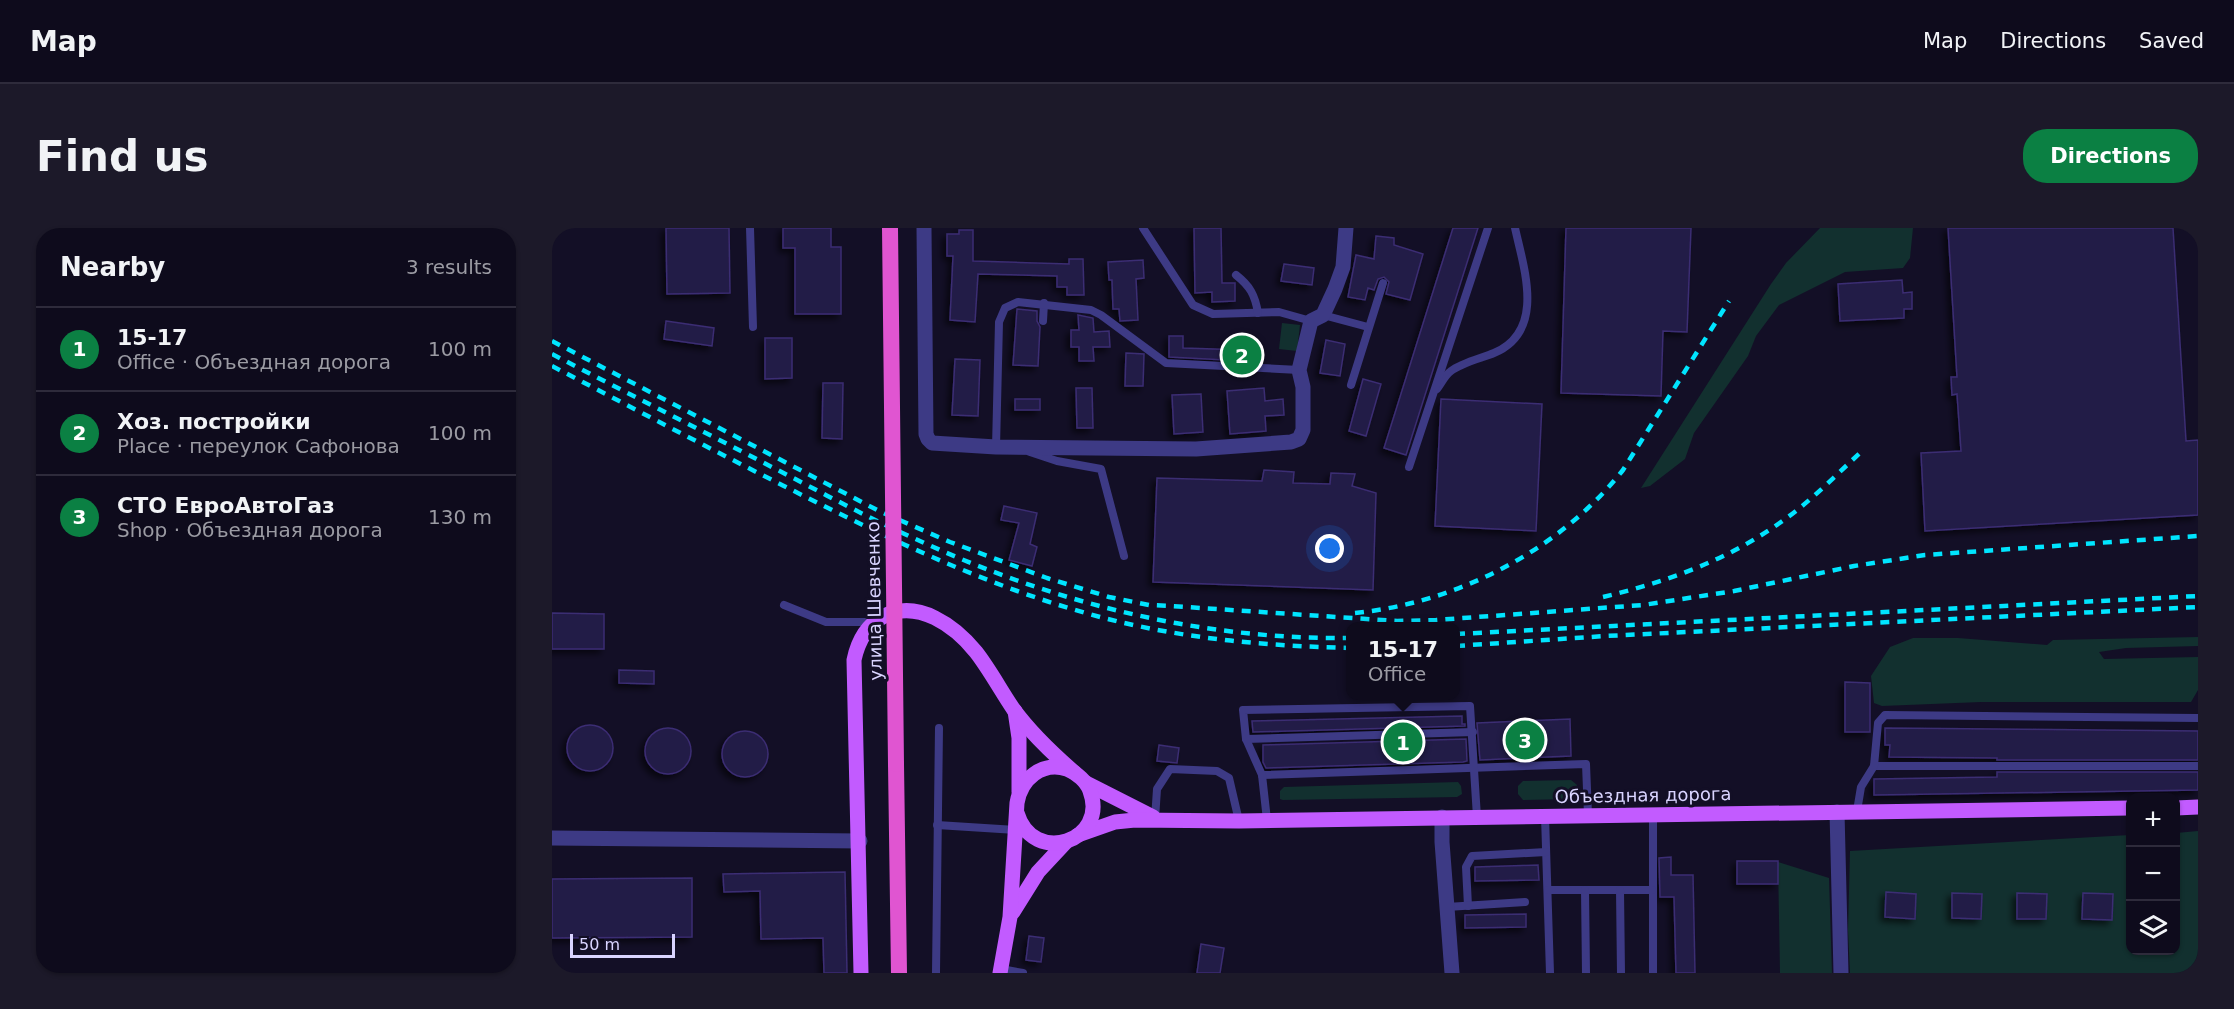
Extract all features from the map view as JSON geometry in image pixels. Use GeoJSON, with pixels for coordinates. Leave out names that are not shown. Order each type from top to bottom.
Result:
{"type":"FeatureCollection","features":[{"type":"Feature","properties":{"kind":"highway","name":"улица Шевченко"},"geometry":{"type":"LineString","coordinates":[[890,228],[899,973]]}},
{"type":"Feature","properties":{"kind":"main road"},"geometry":{"type":"LineString","coordinates":[[861,973],[860,841],[854,660],[861,639],[874,622],[889,614],[908,610],[920,612],[941,622],[960,636],[976,652],[1015,711],[1052,753],[1080,778],[1092,798],[1093,810],[1086,827],[1038,872],[1010,917]]}},
{"type":"Feature","properties":{"kind":"main road"},"geometry":{"type":"LineString","coordinates":[[1000,971],[1010,917],[1017,813],[1019,738],[1015,711]]}},
{"type":"Feature","properties":{"kind":"main road"},"geometry":{"type":"LineString","coordinates":[[1018,794],[1026,780],[1045,768],[1060,768],[1155,819]]}},
{"type":"Feature","properties":{"kind":"main road"},"geometry":{"type":"LineString","coordinates":[[2180,808],[2198,807]]}},
{"type":"Feature","properties":{"kind":"main road","name":"Объездная дорога"},"geometry":{"type":"LineString","coordinates":[[1072,838],[1115,822],[1155,819],[1267,820],[2126,808]]}},
{"type":"Feature","properties":{"kind":"main road"},"geometry":{"type":"LineString","coordinates":[[1017,813],[1022,824],[1035,838],[1047,843],[1072,838]]}},
{"type":"Feature","properties":{"kind":"street"},"geometry":{"type":"LineString","coordinates":[[924,228],[926,434],[932,443],[996,447],[1196,449],[1291,442],[1299,439],[1303,430],[1303,387],[1299,370],[1317,318],[1343,267],[1346,228]]}},
{"type":"Feature","properties":{"kind":"street"},"geometry":{"type":"LineString","coordinates":[[1837,812],[1841,973]]}},
{"type":"Feature","properties":{"kind":"street"},"geometry":{"type":"LineString","coordinates":[[1442,817],[1452,973]]}},
{"type":"Feature","properties":{"kind":"street"},"geometry":{"type":"LineString","coordinates":[[552,838],[860,841]]}},
{"type":"Feature","properties":{"kind":"lane"},"geometry":{"type":"LineString","coordinates":[[750,228],[753,327]]}},
{"type":"Feature","properties":{"kind":"lane"},"geometry":{"type":"LineString","coordinates":[[1143,228],[1193,305],[1213,314],[1279,312],[1368,327]]}},
{"type":"Feature","properties":{"kind":"lane"},"geometry":{"type":"LineString","coordinates":[[1408,467],[1488,228]]}},
{"type":"Feature","properties":{"kind":"lane"},"geometry":{"type":"LineString","coordinates":[[1433,394],[1451,371],[1499,351],[1518,336],[1527,313],[1528,285],[1515,228]]}},
{"type":"Feature","properties":{"kind":"lane"},"geometry":{"type":"LineString","coordinates":[[1236,275],[1250,286],[1256,299],[1258,313]]}},
{"type":"Feature","properties":{"kind":"lane"},"geometry":{"type":"LineString","coordinates":[[1351,385],[1383,283]]}},
{"type":"Feature","properties":{"kind":"lane"},"geometry":{"type":"LineString","coordinates":[[996,447],[1000,317],[1005,308],[1018,302],[1044,303],[1091,310],[1166,363],[1299,370]]}},
{"type":"Feature","properties":{"kind":"lane"},"geometry":{"type":"LineString","coordinates":[[1043,321],[1044,303]]}},
{"type":"Feature","properties":{"kind":"lane"},"geometry":{"type":"LineString","coordinates":[[1015,447],[1057,461],[1101,469],[1124,556]]}},
{"type":"Feature","properties":{"kind":"lane"},"geometry":{"type":"LineString","coordinates":[[783,604],[826,622],[874,622]]}},
{"type":"Feature","properties":{"kind":"lane"},"geometry":{"type":"LineString","coordinates":[[1267,820],[1263,776],[1246,739],[1243,710],[1470,706],[1477,817]]}},
{"type":"Feature","properties":{"kind":"lane"},"geometry":{"type":"LineString","coordinates":[[1857,811],[1861,787],[1874,766],[1878,723],[1885,715],[2198,718]]}},
{"type":"Feature","properties":{"kind":"lane"},"geometry":{"type":"LineString","coordinates":[[936,973],[939,728]]}},
{"type":"Feature","properties":{"kind":"lane"},"geometry":{"type":"LineString","coordinates":[[1246,739],[1473,732]]}},
{"type":"Feature","properties":{"kind":"lane"},"geometry":{"type":"LineString","coordinates":[[1263,776],[1586,764],[1588,815]]}},
{"type":"Feature","properties":{"kind":"lane"},"geometry":{"type":"LineString","coordinates":[[1874,766],[2198,766]]}},
{"type":"Feature","properties":{"kind":"lane"},"geometry":{"type":"LineString","coordinates":[[1155,819],[1157,789],[1170,769],[1217,771],[1229,778],[1239,820]]}},
{"type":"Feature","properties":{"kind":"lane"},"geometry":{"type":"LineString","coordinates":[[1653,814],[1653,973]]}},
{"type":"Feature","properties":{"kind":"lane"},"geometry":{"type":"LineString","coordinates":[[1545,816],[1550,973]]}},
{"type":"Feature","properties":{"kind":"lane"},"geometry":{"type":"LineString","coordinates":[[937,825],[1016,830]]}},
{"type":"Feature","properties":{"kind":"lane"},"geometry":{"type":"LineString","coordinates":[[1468,906],[1466,867],[1472,856],[1546,852]]}},
{"type":"Feature","properties":{"kind":"lane"},"geometry":{"type":"LineString","coordinates":[[1548,890],[1652,890]]}},
{"type":"Feature","properties":{"kind":"lane"},"geometry":{"type":"LineString","coordinates":[[1585,890],[1586,973]]}},
{"type":"Feature","properties":{"kind":"lane"},"geometry":{"type":"LineString","coordinates":[[1620,890],[1621,973]]}},
{"type":"Feature","properties":{"kind":"lane"},"geometry":{"type":"LineString","coordinates":[[1447,907],[1525,902]]}},
{"type":"Feature","properties":{"kind":"lane"},"geometry":{"type":"LineString","coordinates":[[1000,971],[1023,973]]}},
{"type":"Feature","properties":{"kind":"green space"},"geometry":{"type":"Polygon","coordinates":[[[1820,228],[1913,228],[1910,258],[1903,268],[1845,272],[1779,305],[1756,336],[1748,356],[1694,433],[1685,459],[1650,486],[1641,488],[1771,284],[1786,263],[1820,228]]]}},
{"type":"Feature","properties":{"kind":"green space"},"geometry":{"type":"Polygon","coordinates":[[[1282,323],[1300,325],[1297,351],[1279,349],[1282,323]]]}},
{"type":"Feature","properties":{"kind":"green space"},"geometry":{"type":"Polygon","coordinates":[[[2198,637],[2198,646],[2126,648],[2099,652],[2104,659],[2198,657],[2198,690],[2191,702],[1981,702],[1882,706],[1874,703],[1871,676],[1890,647],[1913,638],[1958,638],[2047,645],[2053,640],[2198,637]]]}},
{"type":"Feature","properties":{"kind":"green space"},"geometry":{"type":"Polygon","coordinates":[[[1571,780],[1577,785],[1577,796],[1572,799],[1523,800],[1518,794],[1518,786],[1523,781],[1571,780]]]}},
{"type":"Feature","properties":{"kind":"green space"},"geometry":{"type":"Polygon","coordinates":[[[1458,782],[1462,794],[1457,797],[1280,799],[1280,791],[1284,787],[1458,782]]]}},
{"type":"Feature","properties":{"kind":"green space"},"geometry":{"type":"Polygon","coordinates":[[[2198,831],[2198,973],[1850,973],[1848,930],[1850,851],[2126,835],[2126,955],[2180,955],[2180,833],[2198,831]]]}},
{"type":"Feature","properties":{"kind":"green space"},"geometry":{"type":"Polygon","coordinates":[[[1778,862],[1829,878],[1832,973],[1780,973],[1778,862]]]}},
{"type":"Feature","properties":{"kind":"building"},"geometry":{"type":"Polygon","coordinates":[[[666,228],[729,228],[730,293],[667,294],[666,228]]]}},
{"type":"Feature","properties":{"kind":"building"},"geometry":{"type":"Polygon","coordinates":[[[783,228],[831,228],[831,247],[841,247],[841,314],[795,314],[795,248],[783,248],[783,228]]]}},
{"type":"Feature","properties":{"kind":"building"},"geometry":{"type":"Polygon","coordinates":[[[1194,228],[1221,228],[1222,283],[1235,283],[1235,301],[1212,302],[1212,292],[1195,293],[1194,228]]]}},
{"type":"Feature","properties":{"kind":"building"},"geometry":{"type":"Polygon","coordinates":[[[1453,228],[1478,228],[1406,455],[1384,448],[1453,228]]]}},
{"type":"Feature","properties":{"kind":"building"},"geometry":{"type":"Polygon","coordinates":[[[1566,228],[1691,228],[1687,332],[1663,331],[1661,396],[1561,393],[1566,228]]]}},
{"type":"Feature","properties":{"kind":"building"},"geometry":{"type":"Polygon","coordinates":[[[1948,228],[2173,228],[2186,441],[2198,440],[2198,515],[1925,531],[1921,453],[1961,451],[1957,394],[1952,395],[1951,377],[1957,377],[1948,228]]]}},
{"type":"Feature","properties":{"kind":"building"},"geometry":{"type":"Polygon","coordinates":[[[959,230],[973,230],[973,261],[1069,264],[1069,259],[1083,259],[1084,295],[1067,295],[1067,287],[1057,287],[1057,276],[978,274],[975,322],[950,320],[953,256],[947,256],[947,234],[959,234],[959,230]]]}},
{"type":"Feature","properties":{"kind":"building"},"geometry":{"type":"Polygon","coordinates":[[[1376,236],[1394,238],[1394,245],[1423,254],[1410,300],[1386,294],[1389,282],[1384,277],[1378,279],[1374,290],[1368,288],[1365,300],[1348,297],[1356,255],[1374,259],[1376,236]]]}},
{"type":"Feature","properties":{"kind":"building"},"geometry":{"type":"Polygon","coordinates":[[[1143,260],[1144,278],[1136,279],[1138,320],[1120,321],[1119,309],[1113,309],[1112,280],[1109,280],[1108,262],[1143,260]]]}},
{"type":"Feature","properties":{"kind":"building"},"geometry":{"type":"Polygon","coordinates":[[[1284,264],[1314,268],[1312,285],[1281,281],[1284,264]]]}},
{"type":"Feature","properties":{"kind":"building"},"geometry":{"type":"Polygon","coordinates":[[[1902,280],[1903,293],[1912,292],[1912,309],[1904,309],[1904,318],[1840,321],[1838,284],[1902,280]]]}},
{"type":"Feature","properties":{"kind":"building"},"geometry":{"type":"Polygon","coordinates":[[[1017,309],[1037,311],[1037,321],[1040,327],[1038,366],[1013,365],[1017,309]]]}},
{"type":"Feature","properties":{"kind":"building"},"geometry":{"type":"Polygon","coordinates":[[[1078,315],[1093,318],[1094,332],[1109,331],[1110,347],[1093,347],[1094,361],[1079,361],[1079,347],[1071,347],[1071,330],[1079,330],[1078,315]]]}},
{"type":"Feature","properties":{"kind":"building"},"geometry":{"type":"Polygon","coordinates":[[[666,321],[714,328],[712,346],[664,339],[666,321]]]}},
{"type":"Feature","properties":{"kind":"building"},"geometry":{"type":"Polygon","coordinates":[[[1169,336],[1183,336],[1183,348],[1245,350],[1245,361],[1169,357],[1169,336]]]}},
{"type":"Feature","properties":{"kind":"building"},"geometry":{"type":"Polygon","coordinates":[[[765,338],[792,338],[792,378],[765,379],[765,338]]]}},
{"type":"Feature","properties":{"kind":"building"},"geometry":{"type":"Polygon","coordinates":[[[1326,340],[1345,344],[1340,376],[1320,373],[1326,340]]]}},
{"type":"Feature","properties":{"kind":"building"},"geometry":{"type":"Polygon","coordinates":[[[1126,353],[1144,354],[1143,386],[1125,386],[1126,353]]]}},
{"type":"Feature","properties":{"kind":"building"},"geometry":{"type":"Polygon","coordinates":[[[955,359],[980,360],[978,416],[952,415],[955,359]]]}},
{"type":"Feature","properties":{"kind":"building"},"geometry":{"type":"Polygon","coordinates":[[[1363,379],[1381,384],[1366,436],[1349,431],[1363,379]]]}},
{"type":"Feature","properties":{"kind":"building"},"geometry":{"type":"Polygon","coordinates":[[[823,383],[843,383],[842,439],[822,438],[823,383]]]}},
{"type":"Feature","properties":{"kind":"building"},"geometry":{"type":"Polygon","coordinates":[[[1076,388],[1092,388],[1093,428],[1077,428],[1076,388]]]}},
{"type":"Feature","properties":{"kind":"building"},"geometry":{"type":"Polygon","coordinates":[[[1264,388],[1265,401],[1283,399],[1284,415],[1265,416],[1266,431],[1230,434],[1227,391],[1264,388]]]}},
{"type":"Feature","properties":{"kind":"building"},"geometry":{"type":"Polygon","coordinates":[[[1201,394],[1203,432],[1174,434],[1172,395],[1201,394]]]}},
{"type":"Feature","properties":{"kind":"building"},"geometry":{"type":"Polygon","coordinates":[[[1015,399],[1040,399],[1040,410],[1015,410],[1015,399]]]}},
{"type":"Feature","properties":{"kind":"building"},"geometry":{"type":"Polygon","coordinates":[[[1441,399],[1542,404],[1536,531],[1435,526],[1441,399]]]}},
{"type":"Feature","properties":{"kind":"building"},"geometry":{"type":"Polygon","coordinates":[[[1264,470],[1294,472],[1293,483],[1330,484],[1331,473],[1355,474],[1352,486],[1376,493],[1373,590],[1153,582],[1157,478],[1262,481],[1264,470]]]}},
{"type":"Feature","properties":{"kind":"building"},"geometry":{"type":"Polygon","coordinates":[[[1004,506],[1037,513],[1030,544],[1037,547],[1032,566],[1009,560],[1019,523],[1001,520],[1004,506]]]}},
{"type":"Feature","properties":{"kind":"building"},"geometry":{"type":"Polygon","coordinates":[[[552,613],[604,614],[604,649],[552,649],[552,613]]]}},
{"type":"Feature","properties":{"kind":"building"},"geometry":{"type":"Polygon","coordinates":[[[619,670],[654,671],[654,684],[619,683],[619,670]]]}},
{"type":"Feature","properties":{"kind":"building"},"geometry":{"type":"Polygon","coordinates":[[[1845,682],[1870,683],[1870,732],[1845,732],[1845,682]]]}},
{"type":"Feature","properties":{"kind":"building"},"geometry":{"type":"Polygon","coordinates":[[[1462,716],[1462,724],[1465,726],[1253,732],[1252,721],[1462,716]]]}},
{"type":"Feature","properties":{"kind":"building"},"geometry":{"type":"Polygon","coordinates":[[[1570,719],[1571,756],[1480,760],[1477,723],[1570,719]]]}},
{"type":"Feature","properties":{"kind":"building"},"geometry":{"type":"Polygon","coordinates":[[[590,725],[606,732],[613,748],[606,764],[590,771],[574,764],[567,748],[574,732],[590,725]]]}},
{"type":"Feature","properties":{"kind":"building"},"geometry":{"type":"Polygon","coordinates":[[[668,728],[684,735],[691,751],[684,767],[668,774],[652,767],[645,751],[652,735],[668,728]]]}},
{"type":"Feature","properties":{"kind":"building"},"geometry":{"type":"Polygon","coordinates":[[[1885,728],[2198,731],[2198,760],[1997,760],[1997,758],[1889,757],[1890,745],[1885,745],[1885,728]]]}},
{"type":"Feature","properties":{"kind":"building"},"geometry":{"type":"Polygon","coordinates":[[[745,731],[761,738],[768,754],[761,770],[745,777],[729,770],[722,754],[729,738],[745,731]]]}},
{"type":"Feature","properties":{"kind":"building"},"geometry":{"type":"Polygon","coordinates":[[[1466,739],[1467,761],[1463,762],[1266,768],[1263,762],[1263,745],[1466,739]]]}},
{"type":"Feature","properties":{"kind":"building"},"geometry":{"type":"Polygon","coordinates":[[[1159,745],[1179,748],[1177,763],[1157,761],[1159,745]]]}},
{"type":"Feature","properties":{"kind":"building"},"geometry":{"type":"Polygon","coordinates":[[[1997,772],[2198,772],[2198,790],[1874,795],[1874,779],[1997,777],[1997,772]]]}},
{"type":"Feature","properties":{"kind":"building"},"geometry":{"type":"Polygon","coordinates":[[[1671,857],[1671,875],[1693,875],[1695,973],[1676,973],[1674,897],[1660,897],[1659,858],[1671,857]]]}},
{"type":"Feature","properties":{"kind":"building"},"geometry":{"type":"Polygon","coordinates":[[[1737,861],[1778,861],[1778,884],[1737,884],[1737,861]]]}},
{"type":"Feature","properties":{"kind":"building"},"geometry":{"type":"Polygon","coordinates":[[[1538,865],[1539,880],[1475,881],[1475,867],[1538,865]]]}},
{"type":"Feature","properties":{"kind":"building"},"geometry":{"type":"Polygon","coordinates":[[[845,872],[847,973],[824,973],[823,938],[761,939],[760,891],[724,892],[723,874],[845,872]]]}},
{"type":"Feature","properties":{"kind":"building"},"geometry":{"type":"Polygon","coordinates":[[[692,878],[692,937],[552,938],[552,879],[692,878]]]}},
{"type":"Feature","properties":{"kind":"building"},"geometry":{"type":"Polygon","coordinates":[[[1886,892],[1916,894],[1915,919],[1885,917],[1886,892]]]}},
{"type":"Feature","properties":{"kind":"building"},"geometry":{"type":"Polygon","coordinates":[[[1952,893],[1982,894],[1981,919],[1952,918],[1952,893]]]}},
{"type":"Feature","properties":{"kind":"building"},"geometry":{"type":"Polygon","coordinates":[[[2017,893],[2047,894],[2046,919],[2017,919],[2017,893]]]}},
{"type":"Feature","properties":{"kind":"building"},"geometry":{"type":"Polygon","coordinates":[[[2083,893],[2113,894],[2112,920],[2082,919],[2083,893]]]}},
{"type":"Feature","properties":{"kind":"building"},"geometry":{"type":"Polygon","coordinates":[[[1526,914],[1526,927],[1465,928],[1465,915],[1526,914]]]}},
{"type":"Feature","properties":{"kind":"building"},"geometry":{"type":"Polygon","coordinates":[[[1029,936],[1044,938],[1041,962],[1026,960],[1029,936]]]}},
{"type":"Feature","properties":{"kind":"building"},"geometry":{"type":"Polygon","coordinates":[[[1201,944],[1224,948],[1220,973],[1197,973],[1201,944]]]}},
{"type":"Feature","properties":{"kind":"railway"},"geometry":{"type":"LineString","coordinates":[[1355,613],[1431,598],[1468,584],[1504,568],[1569,525],[1598,499],[1623,470],[1729,301]]}},
{"type":"Feature","properties":{"kind":"railway"},"geometry":{"type":"LineString","coordinates":[[552,341],[881,512],[950,542],[1047,578],[1109,597],[1149,605],[1397,621],[1436,620],[1643,605],[1734,591],[1854,566],[1925,555],[2198,536]]}},
{"type":"Feature","properties":{"kind":"railway"},"geometry":{"type":"LineString","coordinates":[[552,354],[881,523],[971,563],[1023,583],[1130,614],[1184,625],[1294,637],[1346,638]]}},
{"type":"Feature","properties":{"kind":"railway"},"geometry":{"type":"LineString","coordinates":[[552,366],[866,527],[943,562],[1022,593],[1104,618],[1165,631],[1257,643],[1346,648]]}},
{"type":"Feature","properties":{"kind":"railway"},"geometry":{"type":"LineString","coordinates":[[1603,597],[1673,577],[1740,548],[1792,514],[1861,452]]}},
{"type":"Feature","properties":{"kind":"railway"},"geometry":{"type":"LineString","coordinates":[[1460,634],[2198,596]]}},
{"type":"Feature","properties":{"kind":"railway"},"geometry":{"type":"LineString","coordinates":[[1460,646],[1606,636],[2198,607]]}},
{"type":"Feature","properties":{"kind":"place","name":"Хоз. постройки"},"geometry":{"type":"Point","coordinates":[1242,355]}},
{"type":"Feature","properties":{"kind":"place","name":"СТО ЕвроАвтоГаз"},"geometry":{"type":"Point","coordinates":[1525,740]}},
{"type":"Feature","properties":{"kind":"place","name":"15-17"},"geometry":{"type":"Point","coordinates":[1403,742]}}]}
